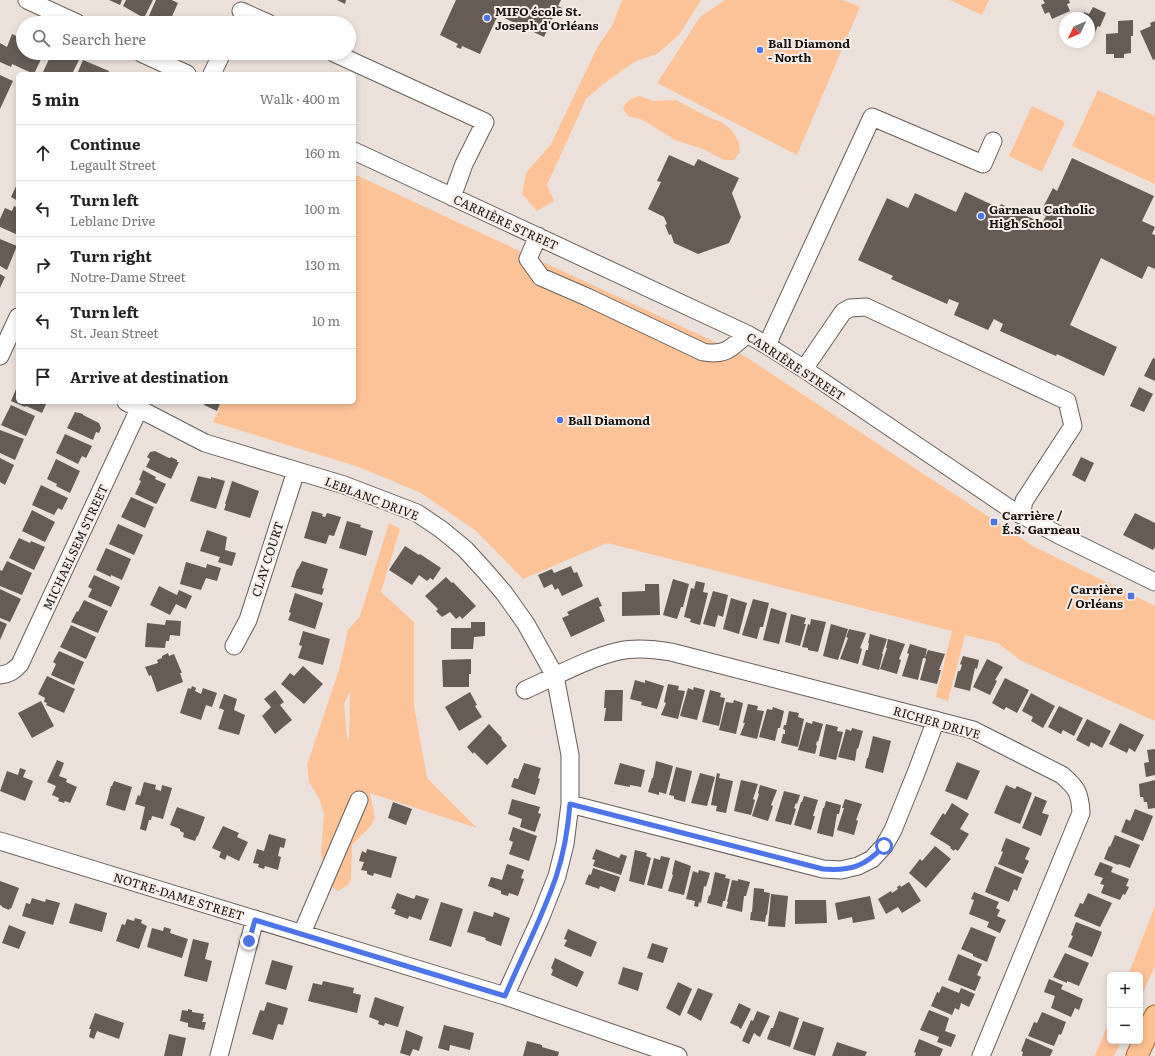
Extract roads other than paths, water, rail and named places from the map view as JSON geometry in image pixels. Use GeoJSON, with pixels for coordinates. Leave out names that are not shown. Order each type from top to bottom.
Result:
{"type":"FeatureCollection","features":[{"type":"Feature","properties":{"kind":"main road"},"geometry":{"type":"LineString","coordinates":[[1137,1056],[1155,1016]]}},
{"type":"Feature","properties":{"kind":"street"},"geometry":{"type":"LineString","coordinates":[[27,0],[62,16]]}},
{"type":"Feature","properties":{"kind":"street"},"geometry":{"type":"LineString","coordinates":[[241,11],[252,16]]}},
{"type":"Feature","properties":{"kind":"street"},"geometry":{"type":"LineString","coordinates":[[157,60],[182,72]]}},
{"type":"Feature","properties":{"kind":"street"},"geometry":{"type":"LineString","coordinates":[[213,72],[219,60]]}},
{"type":"Feature","properties":{"kind":"street"},"geometry":{"type":"LineString","coordinates":[[349,60],[485,122],[464,164],[452,197]]}},
{"type":"Feature","properties":{"kind":"street"},"geometry":{"type":"LineString","coordinates":[[768,346],[771,336],[872,117],[983,164],[993,141]]}},
{"type":"Feature","properties":{"kind":"street","name":"CARRIÈRE STREET"},"geometry":{"type":"LineString","coordinates":[[356,152],[748,334],[804,369],[1021,514],[1057,534],[1155,582]]}},
{"type":"Feature","properties":{"kind":"street"},"geometry":{"type":"LineString","coordinates":[[538,236],[528,259],[542,277],[703,352],[714,354],[724,352],[748,334]]}},
{"type":"Feature","properties":{"kind":"street"},"geometry":{"type":"LineString","coordinates":[[804,369],[843,312],[850,308],[866,307],[1067,401],[1073,426],[1024,501],[1021,514]]}},
{"type":"Feature","properties":{"kind":"street"},"geometry":{"type":"LineString","coordinates":[[0,356],[9,341],[16,322]]}},
{"type":"Feature","properties":{"kind":"street","name":"LEBLANC DRIVE"},"geometry":{"type":"LineString","coordinates":[[133,405],[205,443],[344,485],[416,513],[442,530],[465,549],[504,593],[526,624],[555,676],[570,755],[570,804],[565,844],[557,876],[505,996]]}},
{"type":"Feature","properties":{"kind":"street","name":"MICHAELSEM STREET"},"geometry":{"type":"LineString","coordinates":[[0,675],[15,671],[20,664],[133,405]]}},
{"type":"Feature","properties":{"kind":"street","name":"CLAY COURT"},"geometry":{"type":"LineString","coordinates":[[234,646],[248,620],[296,470]]}},
{"type":"Feature","properties":{"kind":"street","name":"RICHER DRIVE"},"geometry":{"type":"LineString","coordinates":[[555,676],[605,654],[620,651],[654,649],[679,654],[973,730],[1062,776],[1074,786],[1080,799],[1081,813],[1077,825],[981,1056]]}},
{"type":"Feature","properties":{"kind":"street"},"geometry":{"type":"LineString","coordinates":[[525,690],[555,676]]}},
{"type":"Feature","properties":{"kind":"street"},"geometry":{"type":"LineString","coordinates":[[570,804],[823,869],[841,870],[858,866],[872,859],[884,846],[893,830],[936,720]]}},
{"type":"Feature","properties":{"kind":"street"},"geometry":{"type":"LineString","coordinates":[[302,933],[359,800]]}},
{"type":"Feature","properties":{"kind":"street","name":"NOTRE-DAME STREET"},"geometry":{"type":"LineString","coordinates":[[0,841],[505,996],[678,1056]]}},
{"type":"Feature","properties":{"kind":"street"},"geometry":{"type":"LineString","coordinates":[[219,1056],[255,920]]}},
{"type":"Feature","properties":{"kind":"place","name":"MIFO école St. Joseph d'Orléans"},"geometry":{"type":"Point","coordinates":[487,18]}},
{"type":"Feature","properties":{"kind":"place","name":"Ball Diamond - North"},"geometry":{"type":"Point","coordinates":[760,50]}},
{"type":"Feature","properties":{"kind":"place","name":"Garneau Catholic High School"},"geometry":{"type":"Point","coordinates":[981,216]}},
{"type":"Feature","properties":{"kind":"place","name":"Ball Diamond"},"geometry":{"type":"Point","coordinates":[560,420]}},
{"type":"Feature","properties":{"kind":"place","name":"Carrière / É.S. Garneau"},"geometry":{"type":"Point","coordinates":[994,522]}},
{"type":"Feature","properties":{"kind":"place","name":"Carrière / Orléans"},"geometry":{"type":"Point","coordinates":[1131,596]}}]}
